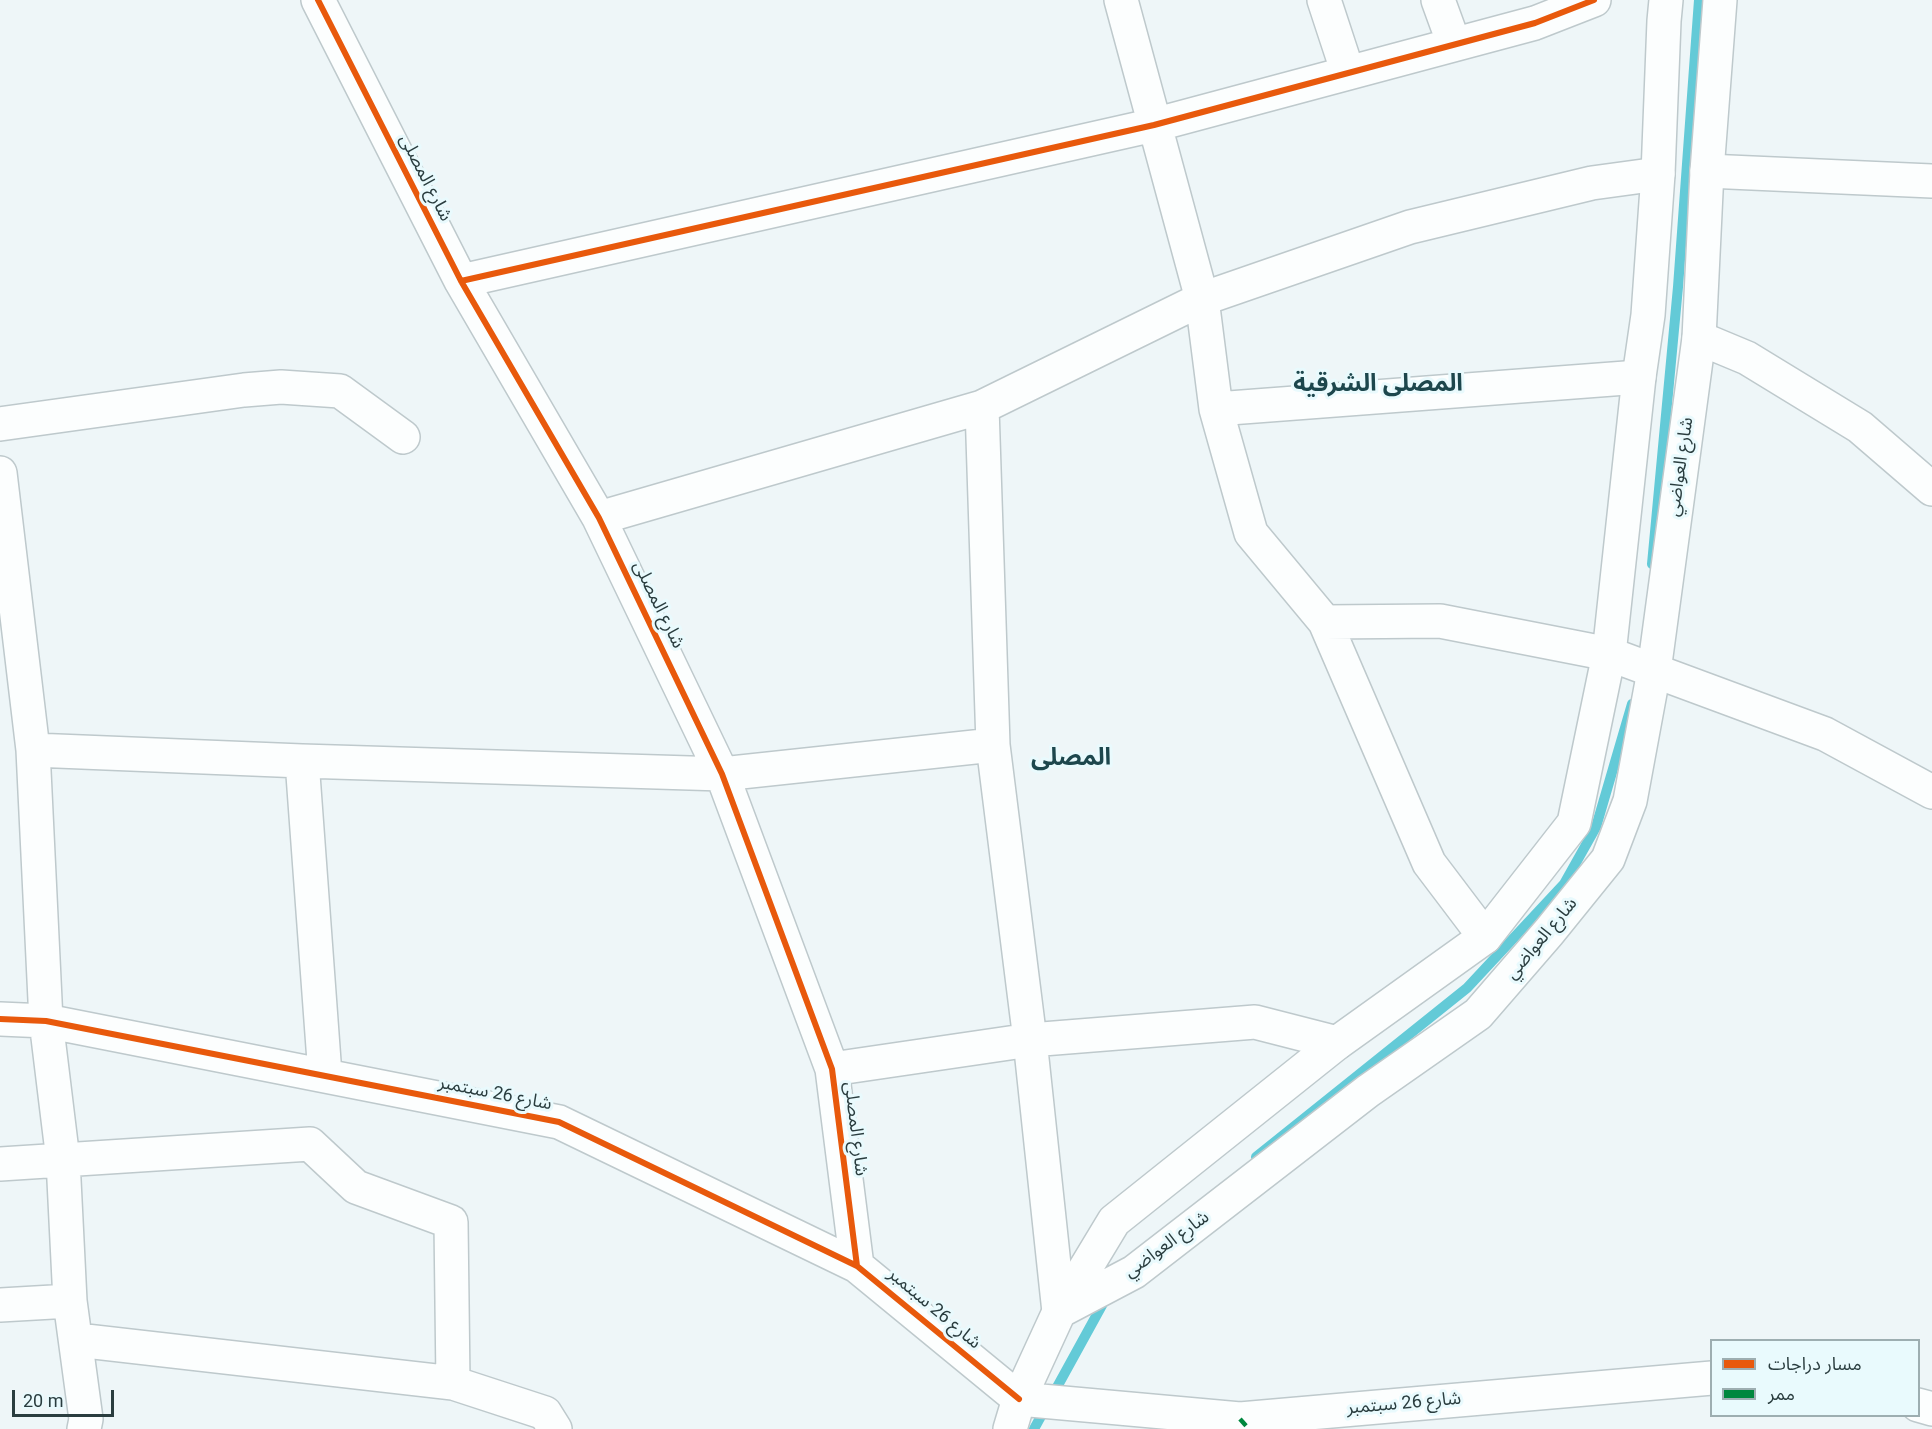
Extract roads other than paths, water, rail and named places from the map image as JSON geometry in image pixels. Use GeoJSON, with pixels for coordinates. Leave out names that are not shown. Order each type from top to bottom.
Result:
{"type":"FeatureCollection","features":[{"type":"Feature","properties":{"kind":"street","name":"شارع المصلى"},"geometry":{"type":"LineString","coordinates":[[318,0],[461,281],[599,518],[722,774],[832,1069],[857,1266]]}},
{"type":"Feature","properties":{"kind":"street"},"geometry":{"type":"LineString","coordinates":[[1121,0],[1202,299],[1216,409],[1251,533],[1325,622],[1429,863],[1485,937]]}},
{"type":"Feature","properties":{"kind":"street"},"geometry":{"type":"LineString","coordinates":[[1324,0],[1348,73]]}},
{"type":"Feature","properties":{"kind":"street"},"geometry":{"type":"LineString","coordinates":[[1438,0],[1455,44]]}},
{"type":"Feature","properties":{"kind":"street"},"geometry":{"type":"LineString","coordinates":[[461,281],[1154,125],[1455,44],[1534,11],[1594,0]]}},
{"type":"Feature","properties":{"kind":"street"},"geometry":{"type":"LineString","coordinates":[[1015,1414],[1059,1312],[1114,1221],[1337,1042],[1485,937],[1574,823],[1609,654],[1639,377],[1648,315],[1658,174],[1666,0]]}},
{"type":"Feature","properties":{"kind":"street","name":"شارع العواضي"},"geometry":{"type":"LineString","coordinates":[[1059,1312],[1134,1272],[1368,1091],[1478,1014],[1608,859],[1630,801],[1654,671],[1699,338],[1707,171],[1720,0]]}},
{"type":"Feature","properties":{"kind":"street"},"geometry":{"type":"LineString","coordinates":[[1707,171],[1932,181]]}},
{"type":"Feature","properties":{"kind":"street"},"geometry":{"type":"LineString","coordinates":[[599,518],[982,407],[1202,299],[1410,226],[1592,183],[1658,174]]}},
{"type":"Feature","properties":{"kind":"street"},"geometry":{"type":"LineString","coordinates":[[1699,338],[1747,358],[1860,427],[1932,489]]}},
{"type":"Feature","properties":{"kind":"street"},"geometry":{"type":"LineString","coordinates":[[1216,409],[1639,377]]}},
{"type":"Feature","properties":{"kind":"street"},"geometry":{"type":"LineString","coordinates":[[0,424],[244,390],[281,387],[340,391],[403,437]]}},
{"type":"Feature","properties":{"kind":"street"},"geometry":{"type":"LineString","coordinates":[[982,407],[993,745],[1030,1040],[1059,1312]]}},
{"type":"Feature","properties":{"kind":"street"},"geometry":{"type":"LineString","coordinates":[[0,473],[12,673],[33,750],[46,1021],[63,1160],[70,1301],[86,1419],[84,1429]]}},
{"type":"Feature","properties":{"kind":"street"},"geometry":{"type":"LineString","coordinates":[[1325,622],[1440,621],[1609,654],[1825,735],[1932,792]]}},
{"type":"Feature","properties":{"kind":"street"},"geometry":{"type":"LineString","coordinates":[[33,750],[722,774],[993,745]]}},
{"type":"Feature","properties":{"kind":"street"},"geometry":{"type":"LineString","coordinates":[[302,761],[325,1076]]}},
{"type":"Feature","properties":{"kind":"street","name":"شارع 26 سبتمبر"},"geometry":{"type":"LineString","coordinates":[[0,1019],[46,1021],[559,1122],[857,1266],[1015,1414],[1244,1424],[1710,1378]]}},
{"type":"Feature","properties":{"kind":"street"},"geometry":{"type":"LineString","coordinates":[[832,1069],[1030,1040],[1255,1022],[1337,1042]]}},
{"type":"Feature","properties":{"kind":"street"},"geometry":{"type":"LineString","coordinates":[[0,1164],[310,1144],[356,1187],[451,1222],[453,1383]]}},
{"type":"Feature","properties":{"kind":"street"},"geometry":{"type":"LineString","coordinates":[[0,1305],[70,1301]]}},
{"type":"Feature","properties":{"kind":"street"},"geometry":{"type":"LineString","coordinates":[[77,1340],[453,1383],[545,1413],[555,1429]]}},
{"type":"Feature","properties":{"kind":"waterway"},"geometry":{"type":"LineString","coordinates":[[1652,564],[1678,287],[1699,0]]}},
{"type":"Feature","properties":{"kind":"waterway"},"geometry":{"type":"LineString","coordinates":[[1256,1157],[1467,988],[1564,884],[1596,827],[1632,704]]}},
{"type":"Feature","properties":{"kind":"waterway"},"geometry":{"type":"LineString","coordinates":[[1034,1429],[1106,1298]]}},
{"type":"Feature","properties":{"kind":"district","name":"المصلى الشرقية"},"geometry":{"type":"Point","coordinates":[1378,385]}},
{"type":"Feature","properties":{"kind":"district","name":"المصلى"},"geometry":{"type":"Point","coordinates":[1071,759]}}]}
